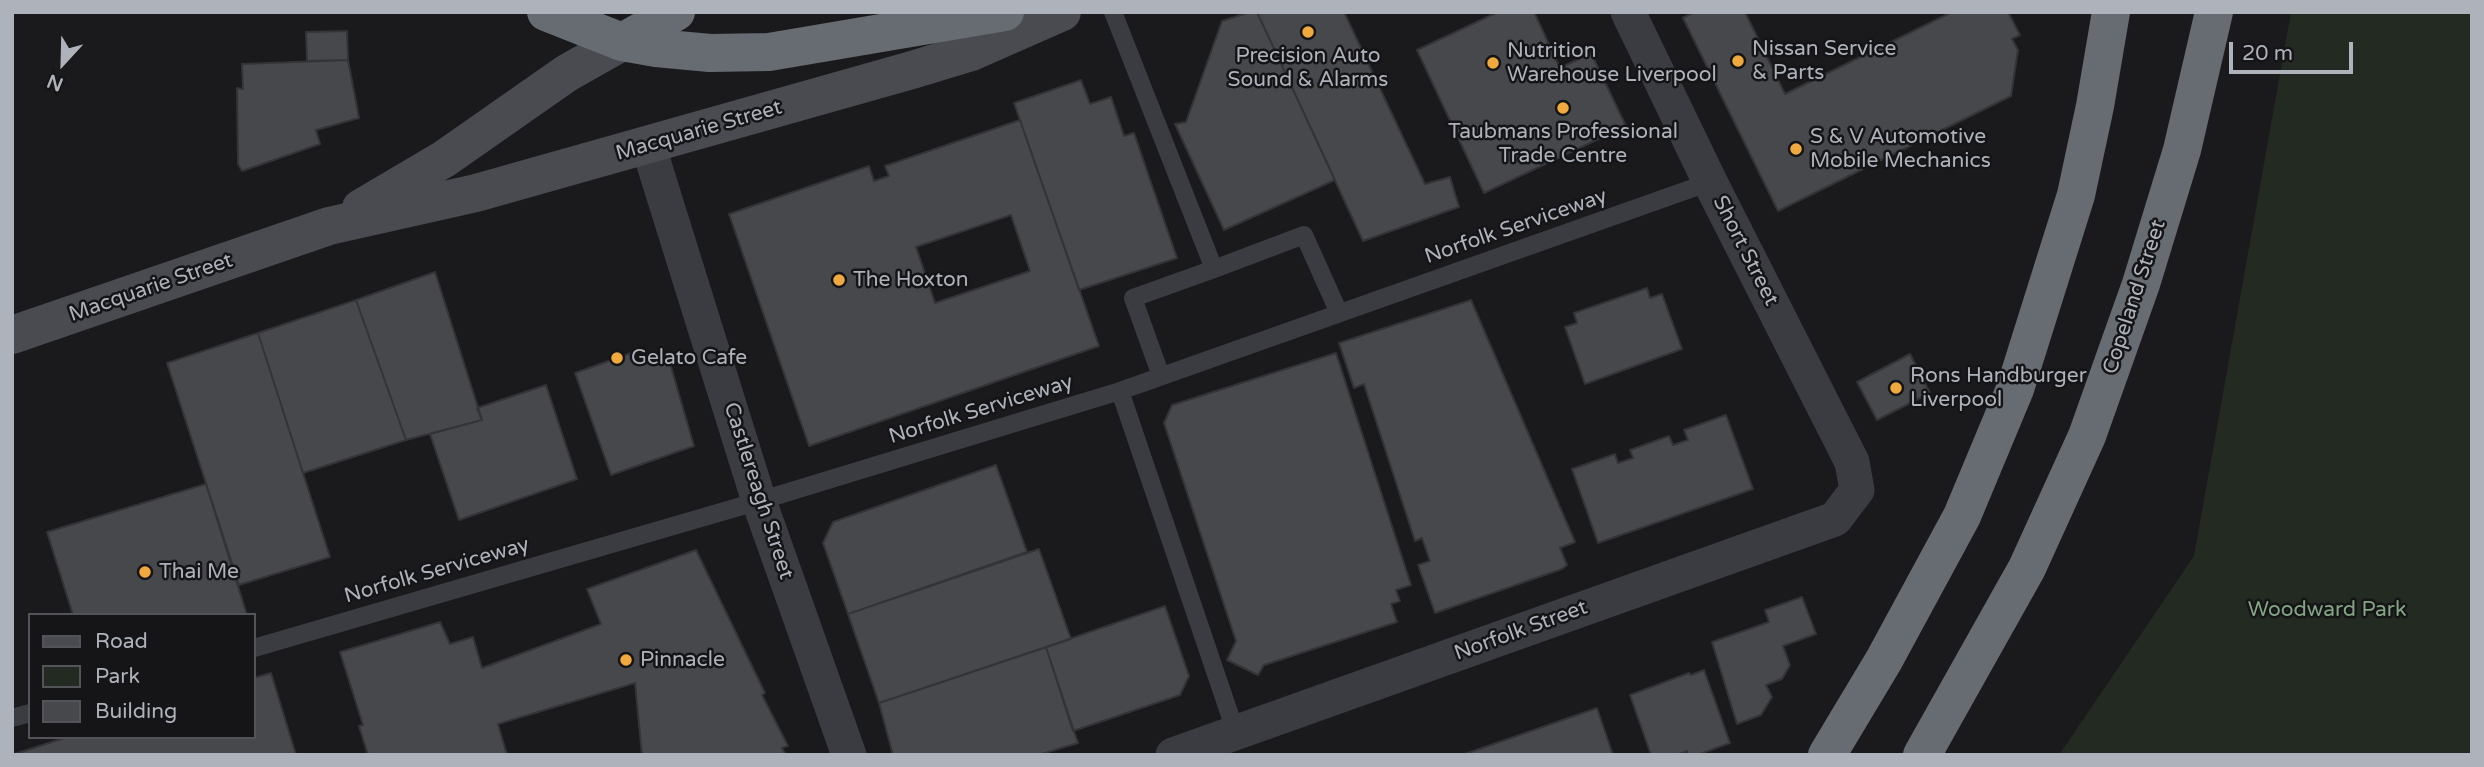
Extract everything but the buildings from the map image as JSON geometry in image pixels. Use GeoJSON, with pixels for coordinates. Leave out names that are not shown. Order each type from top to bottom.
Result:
{"type":"FeatureCollection","features":[{"type":"Feature","properties":{"kind":"highway"},"geometry":{"type":"LineString","coordinates":[[546,12],[622,41],[698,52],[769,52],[1004,12]]}},
{"type":"Feature","properties":{"kind":"highway","name":"Macquarie Street"},"geometry":{"type":"LineString","coordinates":[[622,41],[676,12]]}},
{"type":"Feature","properties":{"kind":"highway"},"geometry":{"type":"LineString","coordinates":[[1827,755],[1884,660],[1962,516],[2015,389],[2076,195],[2111,12]]}},
{"type":"Feature","properties":{"kind":"highway","name":"Copeland Street"},"geometry":{"type":"LineString","coordinates":[[1922,755],[2027,568],[2088,436],[2141,284],[2182,150],[2214,12]]}},
{"type":"Feature","properties":{"kind":"street","name":"Macquarie Street"},"geometry":{"type":"LineString","coordinates":[[12,335],[329,226],[476,193],[971,52],[1062,12]]}},
{"type":"Feature","properties":{"kind":"street","name":"Short Street"},"geometry":{"type":"LineString","coordinates":[[1628,12],[1710,182],[1852,462],[1857,490]]}},
{"type":"Feature","properties":{"kind":"street","name":"Macquarie Street"},"geometry":{"type":"LineString","coordinates":[[329,226],[444,159],[567,73],[622,41]]}},
{"type":"Feature","properties":{"kind":"street","name":"Castlereagh Street"},"geometry":{"type":"LineString","coordinates":[[648,145],[759,501],[849,755]]}},
{"type":"Feature","properties":{"kind":"street","name":"Norfolk Street"},"geometry":{"type":"LineString","coordinates":[[1173,755],[1835,519],[1857,490]]}},
{"type":"Feature","properties":{"kind":"lane"},"geometry":{"type":"LineString","coordinates":[[1113,12],[1214,269]]}},
{"type":"Feature","properties":{"kind":"lane","name":"Norfolk Serviceway"},"geometry":{"type":"LineString","coordinates":[[256,647],[759,501],[1120,391],[1710,182]]}},
{"type":"Feature","properties":{"kind":"lane"},"geometry":{"type":"LineString","coordinates":[[1161,376],[1133,298],[1304,234],[1339,313]]}},
{"type":"Feature","properties":{"kind":"lane"},"geometry":{"type":"LineString","coordinates":[[1120,391],[1236,733]]}},
{"type":"Feature","properties":{"kind":"green space","name":"Woodward Park"},"geometry":{"type":"Polygon","coordinates":[[[2291,12],[2472,12],[2472,755],[2059,755],[2194,556],[2291,12]]]}},
{"type":"Feature","properties":{"kind":"place","name":"Precision Auto Sound & Alarms"},"geometry":{"type":"Point","coordinates":[1308,32]}},
{"type":"Feature","properties":{"kind":"place","name":"Nissan Service & Parts"},"geometry":{"type":"Point","coordinates":[1738,61]}},
{"type":"Feature","properties":{"kind":"place","name":"Nutrition Warehouse Liverpool"},"geometry":{"type":"Point","coordinates":[1493,63]}},
{"type":"Feature","properties":{"kind":"place","name":"Taubmans Professional Trade Centre"},"geometry":{"type":"Point","coordinates":[1563,108]}},
{"type":"Feature","properties":{"kind":"place","name":"S & V Automotive Mobile Mechanics"},"geometry":{"type":"Point","coordinates":[1796,149]}},
{"type":"Feature","properties":{"kind":"place","name":"The Hoxton"},"geometry":{"type":"Point","coordinates":[839,280]}},
{"type":"Feature","properties":{"kind":"place","name":"Gelato Cafe"},"geometry":{"type":"Point","coordinates":[617,358]}},
{"type":"Feature","properties":{"kind":"place","name":"Rons Handburger Liverpool"},"geometry":{"type":"Point","coordinates":[1896,388]}},
{"type":"Feature","properties":{"kind":"place","name":"Thai Me"},"geometry":{"type":"Point","coordinates":[145,572]}},
{"type":"Feature","properties":{"kind":"place","name":"Pinnacle"},"geometry":{"type":"Point","coordinates":[626,660]}}]}
